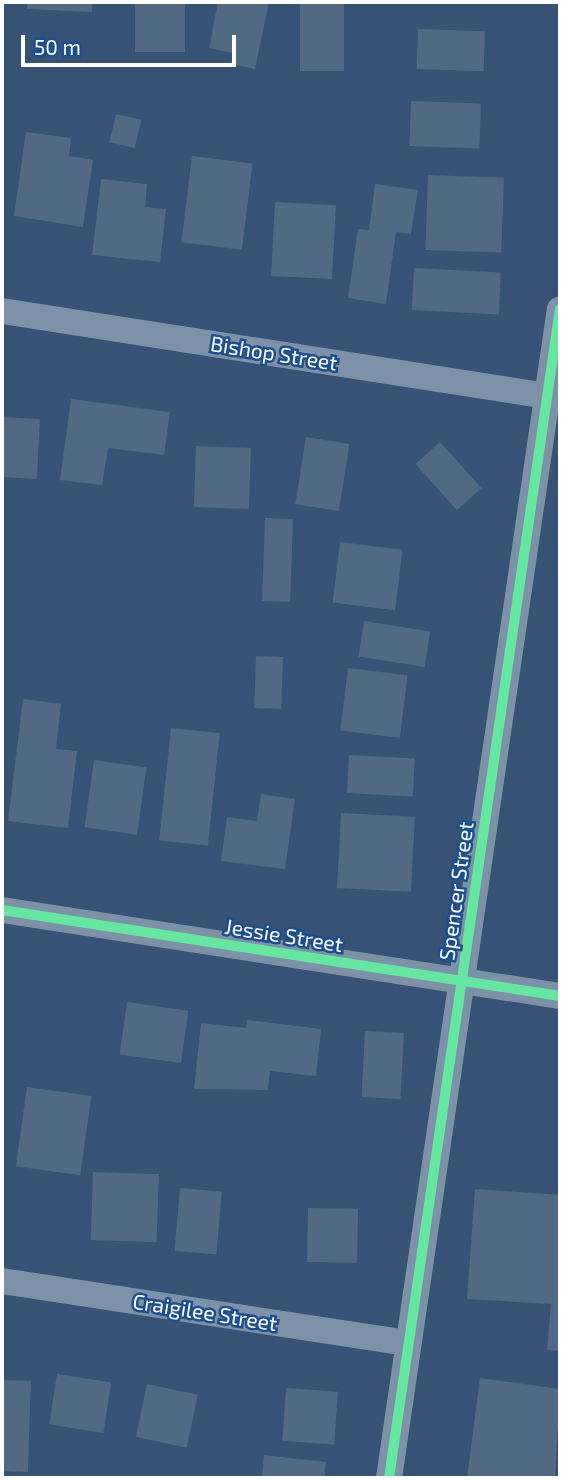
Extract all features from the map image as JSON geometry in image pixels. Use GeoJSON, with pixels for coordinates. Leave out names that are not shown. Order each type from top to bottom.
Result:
{"type":"FeatureCollection","features":[{"type":"Feature","properties":{"kind":"street","name":"Spencer Street"},"geometry":{"type":"LineString","coordinates":[[388,1478],[463,983],[560,309]]}},
{"type":"Feature","properties":{"kind":"street","name":"Bishop Street"},"geometry":{"type":"LineString","coordinates":[[2,312],[547,396]]}},
{"type":"Feature","properties":{"kind":"street","name":"Jessie Street"},"geometry":{"type":"LineString","coordinates":[[2,910],[560,996]]}},
{"type":"Feature","properties":{"kind":"street","name":"Craigilee Street"},"geometry":{"type":"LineString","coordinates":[[2,1280],[408,1343]]}},
{"type":"Feature","properties":{"kind":"building"},"geometry":{"type":"Polygon","coordinates":[[[27,2],[92,2],[92,12],[27,9],[27,2]]]}},
{"type":"Feature","properties":{"kind":"building"},"geometry":{"type":"Polygon","coordinates":[[[135,2],[185,2],[185,52],[135,52],[135,2]]]}},
{"type":"Feature","properties":{"kind":"building"},"geometry":{"type":"Polygon","coordinates":[[[218,2],[269,2],[255,69],[231,64],[233,53],[209,48],[218,2]]]}},
{"type":"Feature","properties":{"kind":"building"},"geometry":{"type":"Polygon","coordinates":[[[300,2],[344,2],[344,71],[300,71],[300,2]]]}},
{"type":"Feature","properties":{"kind":"building"},"geometry":{"type":"Polygon","coordinates":[[[418,29],[485,31],[484,71],[417,69],[418,29]]]}},
{"type":"Feature","properties":{"kind":"building"},"geometry":{"type":"Polygon","coordinates":[[[411,101],[481,103],[479,148],[409,146],[411,101]]]}},
{"type":"Feature","properties":{"kind":"building"},"geometry":{"type":"Polygon","coordinates":[[[116,114],[141,120],[135,148],[109,142],[116,114]]]}},
{"type":"Feature","properties":{"kind":"building"},"geometry":{"type":"Polygon","coordinates":[[[26,132],[71,138],[69,156],[93,160],[83,227],[14,216],[26,132]]]}},
{"type":"Feature","properties":{"kind":"building"},"geometry":{"type":"Polygon","coordinates":[[[192,156],[253,163],[242,250],[181,242],[192,156]]]}},
{"type":"Feature","properties":{"kind":"building"},"geometry":{"type":"Polygon","coordinates":[[[428,175],[504,178],[501,253],[425,250],[428,175]]]}},
{"type":"Feature","properties":{"kind":"building"},"geometry":{"type":"Polygon","coordinates":[[[101,179],[147,184],[145,207],[166,209],[160,262],[92,255],[101,179]]]}},
{"type":"Feature","properties":{"kind":"building"},"geometry":{"type":"Polygon","coordinates":[[[375,184],[418,190],[411,234],[396,232],[386,304],[348,298],[358,229],[369,230],[375,184]]]}},
{"type":"Feature","properties":{"kind":"building"},"geometry":{"type":"Polygon","coordinates":[[[275,202],[336,205],[332,279],[271,276],[275,202]]]}},
{"type":"Feature","properties":{"kind":"building"},"geometry":{"type":"Polygon","coordinates":[[[414,268],[501,273],[499,314],[412,310],[414,268]]]}},
{"type":"Feature","properties":{"kind":"building"},"geometry":{"type":"Polygon","coordinates":[[[71,399],[170,412],[164,455],[108,448],[102,485],[60,480],[71,399]]]}},
{"type":"Feature","properties":{"kind":"building"},"geometry":{"type":"Polygon","coordinates":[[[2,417],[40,419],[37,479],[2,477],[2,417]]]}},
{"type":"Feature","properties":{"kind":"building"},"geometry":{"type":"Polygon","coordinates":[[[306,437],[349,444],[339,511],[295,504],[306,437]]]}},
{"type":"Feature","properties":{"kind":"building"},"geometry":{"type":"Polygon","coordinates":[[[440,442],[481,488],[457,510],[415,464],[440,442]]]}},
{"type":"Feature","properties":{"kind":"building"},"geometry":{"type":"Polygon","coordinates":[[[196,446],[251,448],[249,509],[194,507],[196,446]]]}},
{"type":"Feature","properties":{"kind":"building"},"geometry":{"type":"Polygon","coordinates":[[[265,518],[293,519],[290,602],[262,601],[265,518]]]}},
{"type":"Feature","properties":{"kind":"building"},"geometry":{"type":"Polygon","coordinates":[[[340,542],[403,550],[395,610],[333,603],[340,542]]]}},
{"type":"Feature","properties":{"kind":"building"},"geometry":{"type":"Polygon","coordinates":[[[364,621],[430,631],[425,667],[358,657],[364,621]]]}},
{"type":"Feature","properties":{"kind":"building"},"geometry":{"type":"Polygon","coordinates":[[[256,656],[283,657],[281,709],[254,708],[256,656]]]}},
{"type":"Feature","properties":{"kind":"building"},"geometry":{"type":"Polygon","coordinates":[[[348,668],[408,675],[400,738],[340,731],[348,668]]]}},
{"type":"Feature","properties":{"kind":"building"},"geometry":{"type":"Polygon","coordinates":[[[23,699],[61,704],[56,749],[77,751],[68,828],[8,821],[23,699]]]}},
{"type":"Feature","properties":{"kind":"building"},"geometry":{"type":"Polygon","coordinates":[[[171,728],[220,733],[208,846],[159,840],[171,728]]]}},
{"type":"Feature","properties":{"kind":"building"},"geometry":{"type":"Polygon","coordinates":[[[349,755],[415,758],[413,796],[347,793],[349,755]]]}},
{"type":"Feature","properties":{"kind":"building"},"geometry":{"type":"Polygon","coordinates":[[[94,760],[146,767],[137,835],[85,827],[94,760]]]}},
{"type":"Feature","properties":{"kind":"building"},"geometry":{"type":"Polygon","coordinates":[[[261,794],[295,799],[285,869],[221,861],[227,817],[257,821],[261,794]]]}},
{"type":"Feature","properties":{"kind":"building"},"geometry":{"type":"Polygon","coordinates":[[[341,813],[415,817],[411,892],[337,888],[341,813]]]}},
{"type":"Feature","properties":{"kind":"building"},"geometry":{"type":"Polygon","coordinates":[[[127,1002],[188,1011],[181,1063],[120,1054],[127,1002]]]}},
{"type":"Feature","properties":{"kind":"building"},"geometry":{"type":"Polygon","coordinates":[[[247,1020],[321,1029],[316,1076],[270,1071],[268,1090],[194,1089],[201,1023],[246,1028],[247,1020]]]}},
{"type":"Feature","properties":{"kind":"building"},"geometry":{"type":"Polygon","coordinates":[[[365,1031],[404,1033],[400,1099],[362,1097],[365,1031]]]}},
{"type":"Feature","properties":{"kind":"building"},"geometry":{"type":"Polygon","coordinates":[[[27,1087],[91,1096],[80,1175],[16,1166],[27,1087]]]}},
{"type":"Feature","properties":{"kind":"building"},"geometry":{"type":"Polygon","coordinates":[[[93,1172],[159,1174],[157,1242],[91,1240],[93,1172]]]}},
{"type":"Feature","properties":{"kind":"building"},"geometry":{"type":"Polygon","coordinates":[[[180,1188],[222,1192],[216,1254],[175,1251],[180,1188]]]}},
{"type":"Feature","properties":{"kind":"building"},"geometry":{"type":"Polygon","coordinates":[[[475,1189],[560,1195],[560,1351],[547,1350],[551,1304],[467,1299],[475,1189]]]}},
{"type":"Feature","properties":{"kind":"building"},"geometry":{"type":"Polygon","coordinates":[[[308,1208],[358,1209],[357,1263],[307,1262],[308,1208]]]}},
{"type":"Feature","properties":{"kind":"building"},"geometry":{"type":"Polygon","coordinates":[[[57,1374],[111,1383],[103,1433],[49,1424],[57,1374]]]}},
{"type":"Feature","properties":{"kind":"building"},"geometry":{"type":"Polygon","coordinates":[[[480,1378],[560,1389],[555,1478],[467,1478],[480,1378]]]}},
{"type":"Feature","properties":{"kind":"building"},"geometry":{"type":"Polygon","coordinates":[[[2,1380],[31,1381],[28,1472],[2,1471],[2,1380]]]}},
{"type":"Feature","properties":{"kind":"building"},"geometry":{"type":"Polygon","coordinates":[[[147,1384],[198,1395],[187,1448],[136,1437],[147,1384]]]}},
{"type":"Feature","properties":{"kind":"building"},"geometry":{"type":"Polygon","coordinates":[[[286,1388],[338,1392],[334,1444],[282,1441],[286,1388]]]}},
{"type":"Feature","properties":{"kind":"building"},"geometry":{"type":"Polygon","coordinates":[[[264,1455],[326,1462],[324,1478],[262,1478],[264,1455]]]}},
{"type":"Feature","properties":{"kind":"cycle path"},"geometry":{"type":"LineString","coordinates":[[389,1478],[560,309]]}},
{"type":"Feature","properties":{"kind":"cycle path"},"geometry":{"type":"LineString","coordinates":[[2,910],[560,996]]}}]}
